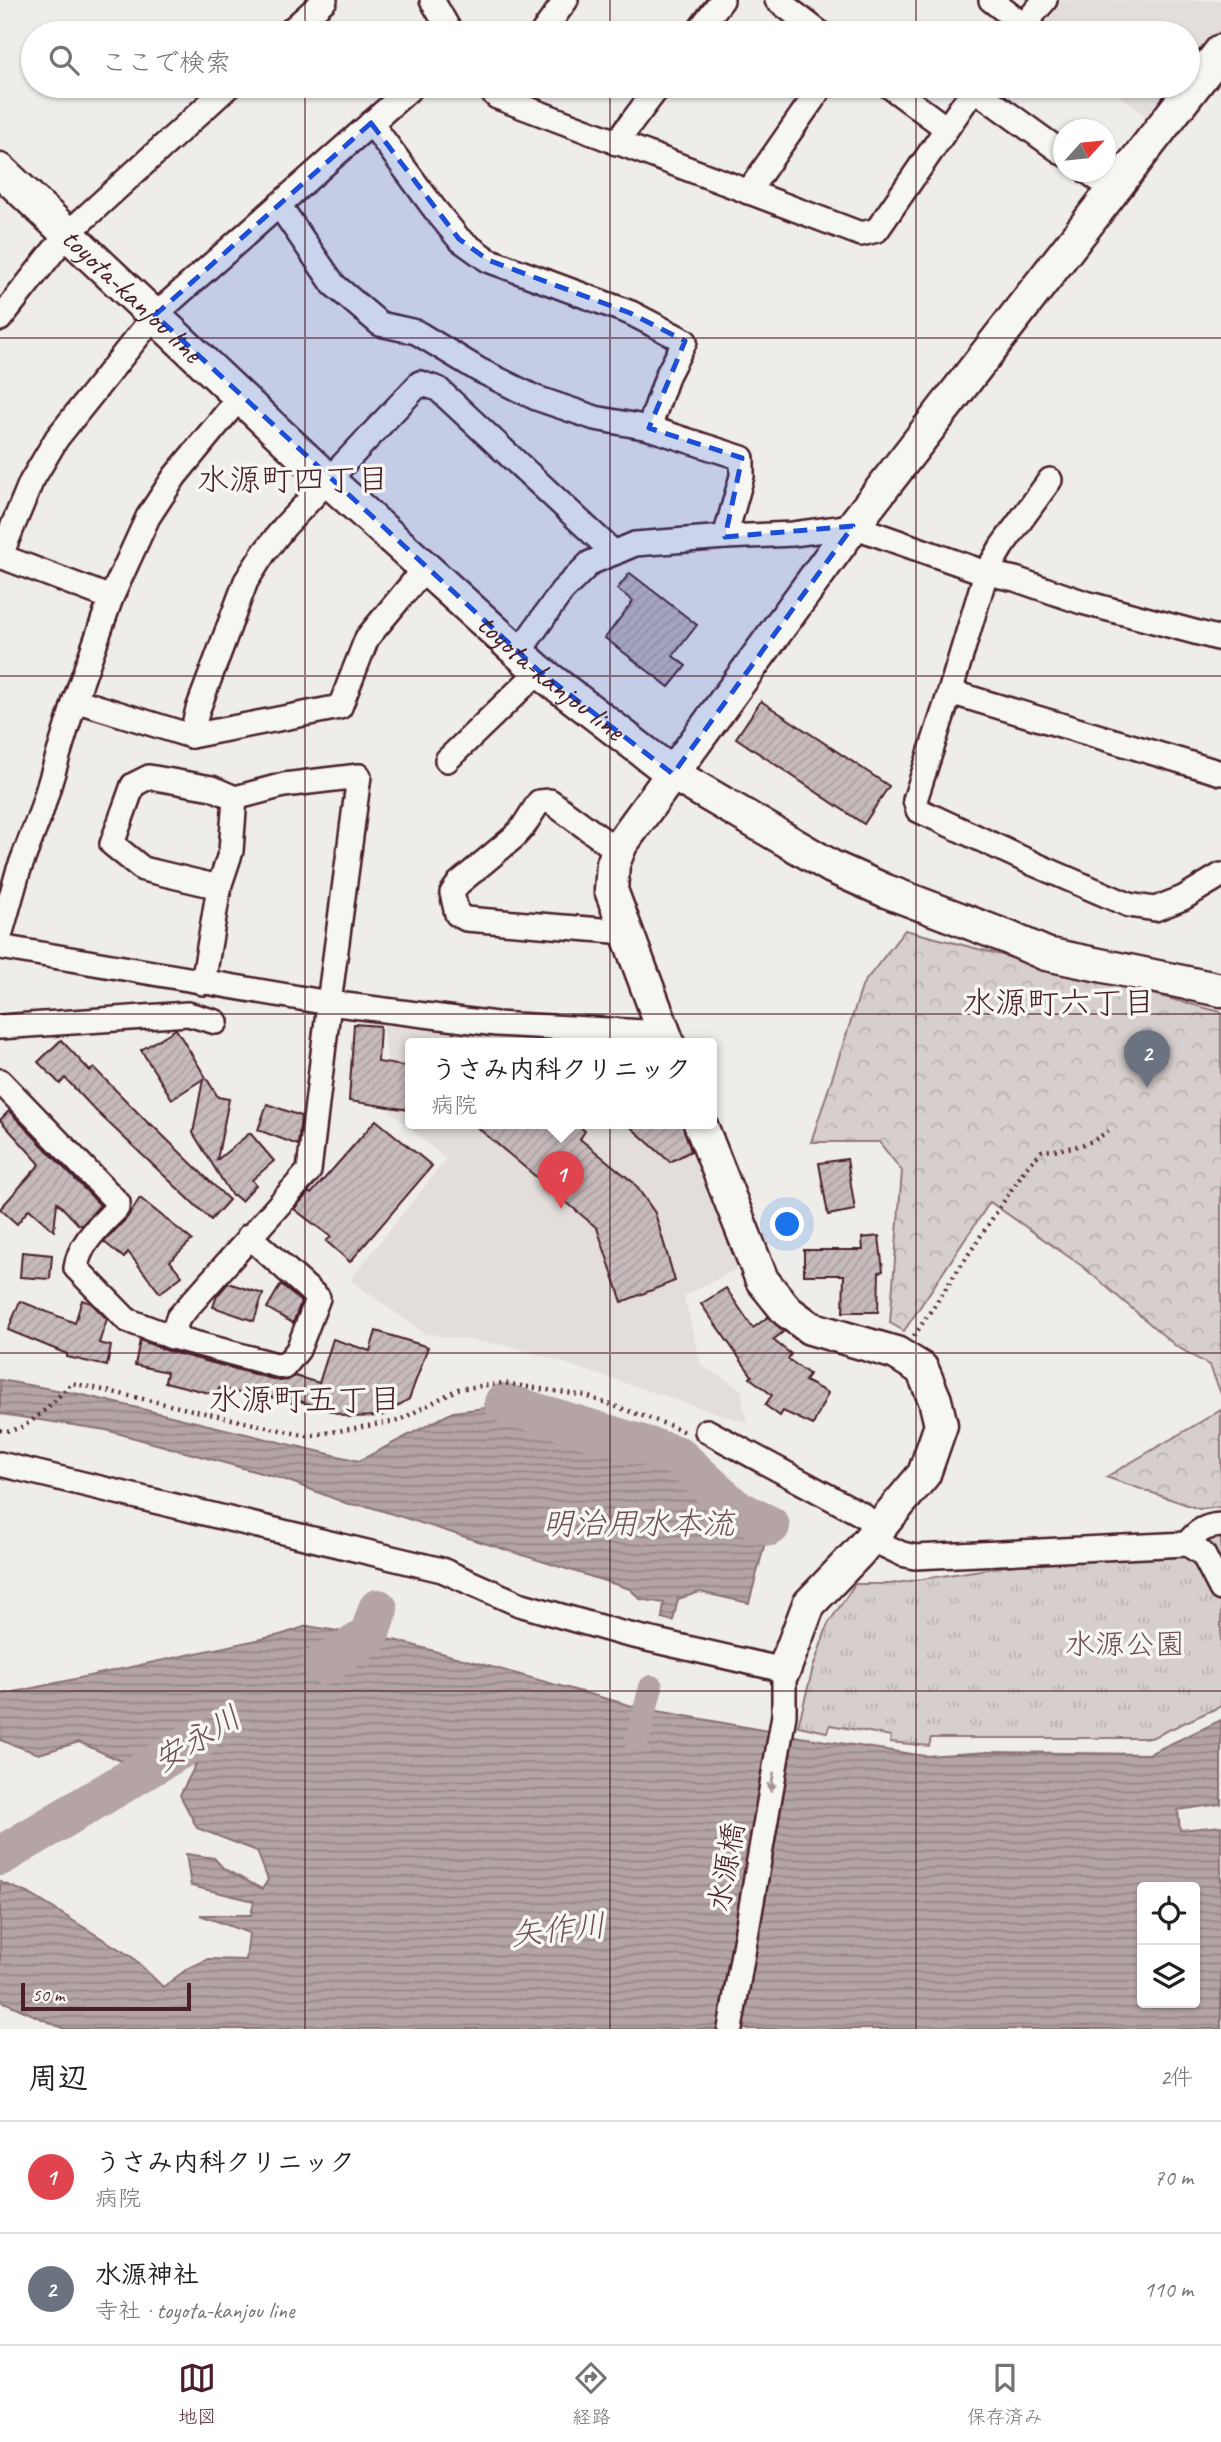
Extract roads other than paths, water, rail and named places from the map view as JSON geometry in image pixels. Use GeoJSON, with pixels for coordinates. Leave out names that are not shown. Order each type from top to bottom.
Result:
{"type":"FeatureCollection","features":[{"type":"Feature","properties":{"kind":"street"},"geometry":{"type":"LineString","coordinates":[[301,21],[325,0]]}},
{"type":"Feature","properties":{"kind":"street"},"geometry":{"type":"LineString","coordinates":[[432,0],[444,21]]}},
{"type":"Feature","properties":{"kind":"street"},"geometry":{"type":"LineString","coordinates":[[551,21],[566,0]]}},
{"type":"Feature","properties":{"kind":"street"},"geometry":{"type":"LineString","coordinates":[[706,21],[722,0]]}},
{"type":"Feature","properties":{"kind":"street"},"geometry":{"type":"LineString","coordinates":[[777,0],[804,21]]}},
{"type":"Feature","properties":{"kind":"street"},"geometry":{"type":"LineString","coordinates":[[991,0],[1012,21]]}},
{"type":"Feature","properties":{"kind":"street"},"geometry":{"type":"LineString","coordinates":[[1027,21],[1045,0]]}},
{"type":"Feature","properties":{"kind":"street"},"geometry":{"type":"LineString","coordinates":[[1200,78],[1221,51]]}},
{"type":"Feature","properties":{"kind":"street"},"geometry":{"type":"LineString","coordinates":[[0,319],[66,234],[216,98]]}},
{"type":"Feature","properties":{"kind":"street"},"geometry":{"type":"LineString","coordinates":[[111,598],[0,556],[31,482],[57,438],[155,315],[400,98]]}},
{"type":"Feature","properties":{"kind":"street"},"geometry":{"type":"LineString","coordinates":[[516,98],[616,143],[861,234],[877,230],[967,98]]}},
{"type":"Feature","properties":{"kind":"street"},"geometry":{"type":"LineString","coordinates":[[616,143],[650,98]]}},
{"type":"Feature","properties":{"kind":"street"},"geometry":{"type":"LineString","coordinates":[[748,192],[814,98]]}},
{"type":"Feature","properties":{"kind":"street"},"geometry":{"type":"LineString","coordinates":[[906,98],[946,128]]}},
{"type":"Feature","properties":{"kind":"street"},"geometry":{"type":"LineString","coordinates":[[989,98],[1053,146]]}},
{"type":"Feature","properties":{"kind":"street"},"geometry":{"type":"LineString","coordinates":[[0,947],[328,1003],[496,1024],[666,1038],[611,890],[613,864],[618,851],[853,526],[1184,98]]}},
{"type":"Feature","properties":{"kind":"street"},"geometry":{"type":"LineString","coordinates":[[372,123],[459,240],[488,260],[631,313],[685,341],[668,374],[649,428]]}},
{"type":"Feature","properties":{"kind":"street","name":"toyota-kanjou line"},"geometry":{"type":"LineString","coordinates":[[0,170],[239,398],[529,662],[673,774],[832,867],[1046,954],[1221,989]]}},
{"type":"Feature","properties":{"kind":"street"},"geometry":{"type":"LineString","coordinates":[[1102,182],[1113,190]]}},
{"type":"Feature","properties":{"kind":"street"},"geometry":{"type":"LineString","coordinates":[[279,205],[334,285],[380,324],[416,332],[479,370],[536,398],[596,418],[649,428],[742,458],[742,476],[725,537]]}},
{"type":"Feature","properties":{"kind":"street"},"geometry":{"type":"LineString","coordinates":[[191,736],[198,709],[246,581],[285,526],[420,383],[438,389],[614,553]]}},
{"type":"Feature","properties":{"kind":"street"},"geometry":{"type":"LineString","coordinates":[[0,936],[9,868],[41,812],[75,700],[111,598],[148,517],[175,476],[239,398]]}},
{"type":"Feature","properties":{"kind":"street"},"geometry":{"type":"LineString","coordinates":[[1050,480],[1002,546],[986,573],[915,800],[918,810],[1129,905],[1154,909],[1184,898],[1221,875]]}},
{"type":"Feature","properties":{"kind":"street"},"geometry":{"type":"LineString","coordinates":[[447,760],[529,662],[562,591],[590,563],[635,544],[745,538],[853,526],[986,573],[1015,579],[1082,603],[1221,639]]}},
{"type":"Feature","properties":{"kind":"street"},"geometry":{"type":"LineString","coordinates":[[75,700],[191,736],[341,707],[367,638],[425,568]]}},
{"type":"Feature","properties":{"kind":"street"},"geometry":{"type":"LineString","coordinates":[[950,692],[1221,773]]}},
{"type":"Feature","properties":{"kind":"street"},"geometry":{"type":"LineString","coordinates":[[172,1337],[178,1318],[309,1171],[328,1003],[359,776],[284,785],[236,798],[212,788],[149,776],[133,785],[112,844],[143,869],[219,887]]}},
{"type":"Feature","properties":{"kind":"street"},"geometry":{"type":"LineString","coordinates":[[203,983],[219,887],[231,851],[236,798]]}},
{"type":"Feature","properties":{"kind":"street"},"geometry":{"type":"LineString","coordinates":[[618,851],[550,801],[538,802],[523,827],[459,883],[452,893],[457,914],[466,919],[626,932]]}},
{"type":"Feature","properties":{"kind":"street"},"geometry":{"type":"LineString","coordinates":[[0,1027],[188,1014],[216,1022]]}},
{"type":"Feature","properties":{"kind":"street"},"geometry":{"type":"LineString","coordinates":[[0,1082],[118,1203],[117,1208],[87,1240],[78,1255],[76,1268],[127,1320],[172,1337],[284,1367],[298,1350],[318,1298],[249,1236]]}},
{"type":"Feature","properties":{"kind":"street"},"geometry":{"type":"LineString","coordinates":[[0,1464],[442,1570],[519,1604],[621,1633],[784,1670],[809,1604],[924,1474],[941,1425],[936,1400],[922,1369],[896,1353],[810,1328],[787,1311],[762,1280],[702,1129]]}},
{"type":"Feature","properties":{"kind":"street"},"geometry":{"type":"LineString","coordinates":[[701,1435],[862,1514],[874,1533],[902,1554],[932,1557],[1066,1548],[1187,1544],[1203,1554],[1221,1588]]}},
{"type":"Feature","properties":{"kind":"street"},"geometry":{"type":"LineString","coordinates":[[1187,1544],[1196,1533],[1209,1526],[1221,1525]]}},
{"type":"Feature","properties":{"kind":"street","name":"水源橋"},"geometry":{"type":"LineString","coordinates":[[730,2029],[784,1715],[784,1670]]}},
{"type":"Feature","properties":{"kind":"water","name":"明治用水本流"},"geometry":{"type":"Polygon","coordinates":[[[0,1380],[79,1394],[359,1461],[453,1412],[485,1408],[662,1462],[686,1472],[717,1508],[737,1524],[767,1535],[749,1603],[700,1592],[678,1599],[673,1621],[662,1618],[664,1603],[640,1599],[630,1589],[367,1506],[348,1504],[286,1480],[106,1430],[0,1414],[0,1380]]]}},
{"type":"Feature","properties":{"kind":"water","name":"矢作川"},"geometry":{"type":"Polygon","coordinates":[[[307,1626],[398,1641],[636,1707],[800,1737],[925,1756],[988,1752],[1149,1754],[1221,1720],[1221,1804],[1178,1810],[1180,1830],[1221,1826],[1221,2029],[64,2029],[0,2000],[0,1882],[28,1893],[132,1957],[163,1987],[187,1969],[208,1959],[246,1960],[249,1933],[200,1915],[251,1915],[254,1901],[191,1886],[186,1854],[214,1858],[224,1869],[262,1889],[268,1880],[257,1851],[197,1828],[180,1795],[196,1764],[132,1766],[79,1742],[39,1754],[0,1740],[0,1695],[280,1635],[307,1626]]]}},
{"type":"Feature","properties":{"kind":"waterway","name":"安永川"},"geometry":{"type":"LineString","coordinates":[[504,1403],[678,1456],[734,1508],[770,1526]]}},
{"type":"Feature","properties":{"kind":"waterway","name":"安永川"},"geometry":{"type":"LineString","coordinates":[[322,1665],[369,1636],[378,1609]]}},
{"type":"Feature","properties":{"kind":"waterway"},"geometry":{"type":"LineString","coordinates":[[637,1741],[651,1687]]}},
{"type":"Feature","properties":{"kind":"waterway","name":"安永川"},"geometry":{"type":"LineString","coordinates":[[0,1856],[199,1738]]}},
{"type":"Feature","properties":{"kind":"place","name":"水源神社"},"geometry":{"type":"Point","coordinates":[1147,1088]}},
{"type":"Feature","properties":{"kind":"place","name":"うさみ内科クリニック"},"geometry":{"type":"Point","coordinates":[561,1209]}},
{"type":"Feature","properties":{"kind":"district","name":"水源町四丁目"},"geometry":{"type":"Point","coordinates":[293,479]}},
{"type":"Feature","properties":{"kind":"district","name":"水源町六丁目"},"geometry":{"type":"Point","coordinates":[1059,1002]}},
{"type":"Feature","properties":{"kind":"district","name":"水源町五丁目"},"geometry":{"type":"Point","coordinates":[305,1399]}},
{"type":"Feature","properties":{"kind":"park label","name":"水源公園"},"geometry":{"type":"Point","coordinates":[1125,1644]}}]}
